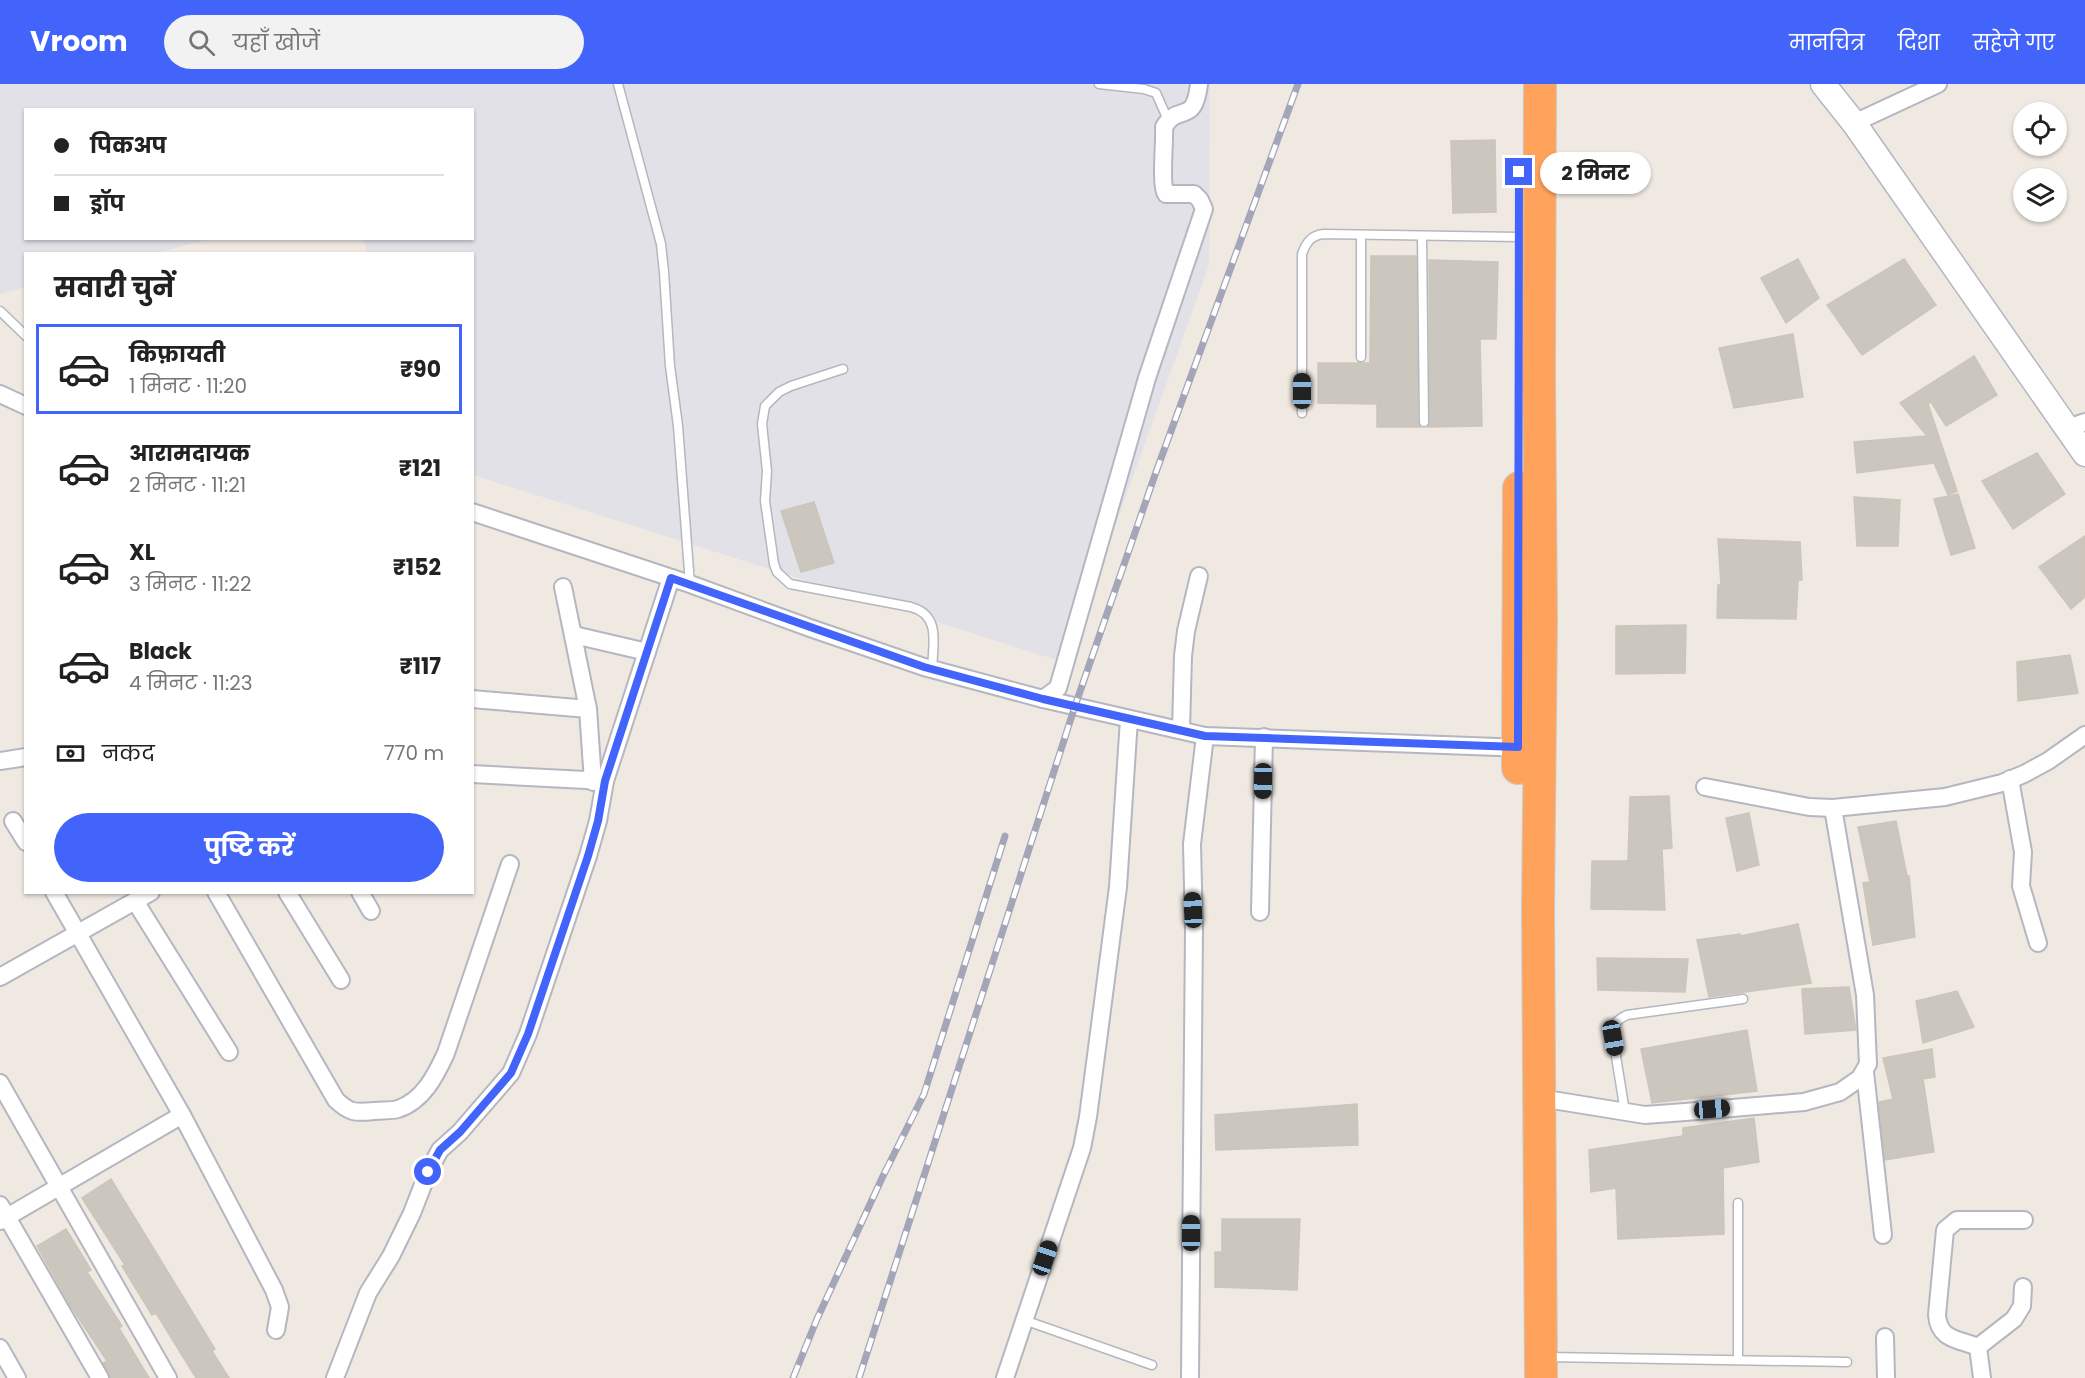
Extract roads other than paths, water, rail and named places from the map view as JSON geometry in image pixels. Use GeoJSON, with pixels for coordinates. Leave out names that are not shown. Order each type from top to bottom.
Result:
{"type":"FeatureCollection","features":[{"type":"Feature","properties":{"kind":"highway"},"geometry":{"type":"LineString","coordinates":[[1519,84],[1519,237],[1529,749],[1534,1371]]}},
{"type":"Feature","properties":{"kind":"highway"},"geometry":{"type":"LineString","coordinates":[[1534,1371],[1540,1098],[1538,920],[1529,749],[1542,621],[1539,376],[1540,84]]}},
{"type":"Feature","properties":{"kind":"main road"},"geometry":{"type":"LineString","coordinates":[[1823,84],[2076,425],[2085,454]]}},
{"type":"Feature","properties":{"kind":"street"},"geometry":{"type":"LineString","coordinates":[[1043,699],[1058,688],[1147,378],[1204,209],[1194,194],[1166,194],[1162,188],[1164,127],[1168,120],[1192,109],[1197,102],[1199,84]]}},
{"type":"Feature","properties":{"kind":"street"},"geometry":{"type":"LineString","coordinates":[[1854,123],[1938,84]]}},
{"type":"Feature","properties":{"kind":"street"},"geometry":{"type":"LineString","coordinates":[[0,394],[24,405]]}},
{"type":"Feature","properties":{"kind":"street"},"geometry":{"type":"LineString","coordinates":[[474,513],[690,584],[932,669],[1129,719],[1205,736],[1529,749]]}},
{"type":"Feature","properties":{"kind":"street"},"geometry":{"type":"LineString","coordinates":[[1181,730],[1183,656],[1186,631],[1199,576]]}},
{"type":"Feature","properties":{"kind":"street"},"geometry":{"type":"LineString","coordinates":[[599,781],[647,652],[671,578]]}},
{"type":"Feature","properties":{"kind":"street"},"geometry":{"type":"LineString","coordinates":[[335,1378],[368,1293],[396,1245],[440,1150],[460,1132],[511,1073],[528,1034],[588,856],[598,821],[599,781],[588,709],[563,587]]}},
{"type":"Feature","properties":{"kind":"street"},"geometry":{"type":"LineString","coordinates":[[574,635],[647,652]]}},
{"type":"Feature","properties":{"kind":"street"},"geometry":{"type":"LineString","coordinates":[[474,699],[588,709]]}},
{"type":"Feature","properties":{"kind":"street"},"geometry":{"type":"LineString","coordinates":[[1005,1378],[1082,1148],[1088,1117],[1118,887],[1129,719]]}},
{"type":"Feature","properties":{"kind":"street"},"geometry":{"type":"LineString","coordinates":[[1705,787],[1809,807],[1833,808],[1944,796],[2010,779],[2048,761],[2085,735]]}},
{"type":"Feature","properties":{"kind":"street"},"geometry":{"type":"LineString","coordinates":[[1190,1378],[1194,930],[1192,844],[1205,736]]}},
{"type":"Feature","properties":{"kind":"street"},"geometry":{"type":"LineString","coordinates":[[1260,912],[1264,737]]}},
{"type":"Feature","properties":{"kind":"street"},"geometry":{"type":"LineString","coordinates":[[0,761],[24,757]]}},
{"type":"Feature","properties":{"kind":"street"},"geometry":{"type":"LineString","coordinates":[[474,774],[599,781]]}},
{"type":"Feature","properties":{"kind":"street"},"geometry":{"type":"LineString","coordinates":[[2010,779],[2023,852],[2022,886],[2038,943]]}},
{"type":"Feature","properties":{"kind":"street"},"geometry":{"type":"LineString","coordinates":[[1540,1098],[1625,1112],[1685,1113],[1804,1102],[1840,1092],[1852,1085],[1865,1072],[1868,1064],[1865,995],[1833,808]]}},
{"type":"Feature","properties":{"kind":"street"},"geometry":{"type":"LineString","coordinates":[[13,821],[24,839]]}},
{"type":"Feature","properties":{"kind":"street"},"geometry":{"type":"LineString","coordinates":[[217,894],[336,1100],[346,1109],[356,1113],[397,1109],[413,1101],[425,1090],[437,1073],[446,1053],[510,864]]}},
{"type":"Feature","properties":{"kind":"street"},"geometry":{"type":"LineString","coordinates":[[55,894],[182,1115],[274,1290],[279,1306],[276,1330]]}},
{"type":"Feature","properties":{"kind":"street"},"geometry":{"type":"LineString","coordinates":[[0,976],[147,894]]}},
{"type":"Feature","properties":{"kind":"street"},"geometry":{"type":"LineString","coordinates":[[288,894],[341,980]]}},
{"type":"Feature","properties":{"kind":"street"},"geometry":{"type":"LineString","coordinates":[[361,894],[371,911]]}},
{"type":"Feature","properties":{"kind":"street"},"geometry":{"type":"LineString","coordinates":[[135,901],[229,1052]]}},
{"type":"Feature","properties":{"kind":"street"},"geometry":{"type":"LineString","coordinates":[[1865,1072],[1883,1234]]}},
{"type":"Feature","properties":{"kind":"street"},"geometry":{"type":"LineString","coordinates":[[0,1083],[168,1378]]}},
{"type":"Feature","properties":{"kind":"street"},"geometry":{"type":"LineString","coordinates":[[100,1378],[2,1214],[58,1187],[182,1115]]}},
{"type":"Feature","properties":{"kind":"street"},"geometry":{"type":"LineString","coordinates":[[1978,1347],[1947,1335],[1939,1328],[1937,1316],[1945,1230],[1957,1221],[2024,1220]]}},
{"type":"Feature","properties":{"kind":"street"},"geometry":{"type":"LineString","coordinates":[[1978,1347],[2014,1319],[2022,1306],[2024,1287]]}},
{"type":"Feature","properties":{"kind":"street"},"geometry":{"type":"LineString","coordinates":[[1885,1337],[1886,1378]]}},
{"type":"Feature","properties":{"kind":"street"},"geometry":{"type":"LineString","coordinates":[[1978,1347],[1982,1378]]}},
{"type":"Feature","properties":{"kind":"street"},"geometry":{"type":"LineString","coordinates":[[0,1348],[17,1378]]}},
{"type":"Feature","properties":{"kind":"lane"},"geometry":{"type":"LineString","coordinates":[[618,84],[661,244],[690,584]]}},
{"type":"Feature","properties":{"kind":"lane"},"geometry":{"type":"LineString","coordinates":[[1099,84],[1144,89],[1156,93],[1168,120]]}},
{"type":"Feature","properties":{"kind":"lane"},"geometry":{"type":"LineString","coordinates":[[1302,413],[1302,254],[1310,239],[1316,235],[1519,237]]}},
{"type":"Feature","properties":{"kind":"lane"},"geometry":{"type":"LineString","coordinates":[[1361,235],[1361,357]]}},
{"type":"Feature","properties":{"kind":"lane"},"geometry":{"type":"LineString","coordinates":[[1422,236],[1424,422]]}},
{"type":"Feature","properties":{"kind":"lane"},"geometry":{"type":"LineString","coordinates":[[0,311],[24,334]]}},
{"type":"Feature","properties":{"kind":"lane"},"geometry":{"type":"LineString","coordinates":[[843,369],[791,386],[779,392],[765,406],[762,424],[767,471],[765,501],[774,564],[782,579],[790,584],[911,607],[925,613],[932,625],[934,637],[932,669]]}},
{"type":"Feature","properties":{"kind":"lane"},"geometry":{"type":"LineString","coordinates":[[1625,1112],[1612,1029],[1616,1021],[1628,1015],[1743,999]]}},
{"type":"Feature","properties":{"kind":"lane"},"geometry":{"type":"LineString","coordinates":[[1738,1203],[1738,1359]]}},
{"type":"Feature","properties":{"kind":"lane"},"geometry":{"type":"LineString","coordinates":[[1024,1320],[1152,1365]]}},
{"type":"Feature","properties":{"kind":"lane"},"geometry":{"type":"LineString","coordinates":[[1534,1371],[1738,1359],[1847,1362]]}},
{"type":"Feature","properties":{"kind":"railway"},"geometry":{"type":"LineString","coordinates":[[859,1378],[1075,706],[1156,472],[1298,84]]}},
{"type":"Feature","properties":{"kind":"railway"},"geometry":{"type":"LineString","coordinates":[[793,1378],[817,1319],[883,1176],[924,1094],[1005,836]]}}]}
